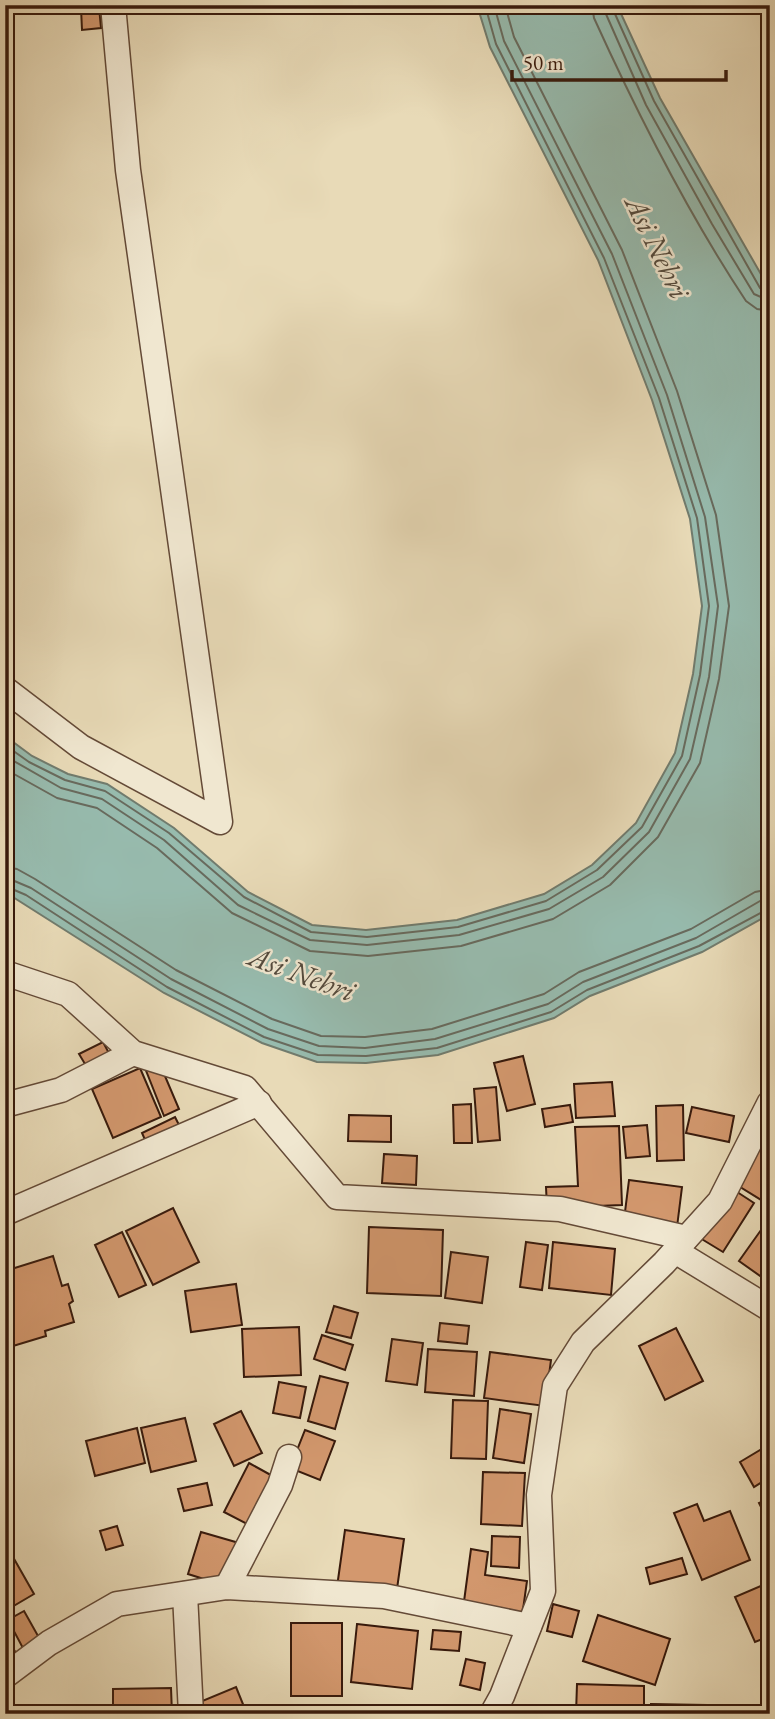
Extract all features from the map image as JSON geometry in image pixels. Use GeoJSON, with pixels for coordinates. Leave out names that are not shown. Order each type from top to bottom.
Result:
{"type":"FeatureCollection","features":[{"type":"Feature","properties":{"kind":"street"},"geometry":{"type":"LineString","coordinates":[[5,688],[81,747],[220,822],[128,170],[113,5]]}},
{"type":"Feature","properties":{"kind":"street"},"geometry":{"type":"LineString","coordinates":[[5,973],[68,994],[133,1053],[246,1088],[337,1197],[560,1209],[681,1245],[770,1309]]}},
{"type":"Feature","properties":{"kind":"street"},"geometry":{"type":"LineString","coordinates":[[5,1105],[61,1090],[133,1053]]}},
{"type":"Feature","properties":{"kind":"street"},"geometry":{"type":"LineString","coordinates":[[492,1714],[502,1696],[543,1591],[539,1495],[555,1385],[583,1342],[681,1245],[720,1201],[764,1131],[770,1102]]}},
{"type":"Feature","properties":{"kind":"street"},"geometry":{"type":"LineString","coordinates":[[5,1213],[259,1103]]}},
{"type":"Feature","properties":{"kind":"street"},"geometry":{"type":"LineString","coordinates":[[227,1587],[280,1485],[289,1457]]}},
{"type":"Feature","properties":{"kind":"street"},"geometry":{"type":"LineString","coordinates":[[5,1676],[49,1643],[117,1604],[227,1587],[384,1596],[529,1626]]}},
{"type":"Feature","properties":{"kind":"street"},"geometry":{"type":"LineString","coordinates":[[185,1594],[191,1714]]}},
{"type":"Feature","properties":{"kind":"water","name":"Asi Nehri"},"geometry":{"type":"Polygon","coordinates":[[[477,5],[617,5],[660,98],[770,290],[770,914],[702,952],[590,996],[554,1018],[438,1055],[366,1063],[317,1062],[262,1043],[164,993],[5,892],[5,736],[32,756],[68,774],[107,784],[174,828],[248,892],[312,925],[366,930],[457,920],[544,894],[592,865],[636,823],[675,753],[693,674],[702,606],[690,519],[652,400],[598,260],[490,47],[477,5]]]}},
{"type":"Feature","properties":{"kind":"building"},"geometry":{"type":"Polygon","coordinates":[[[99,7],[101,28],[82,30],[81,8],[99,7]]]}},
{"type":"Feature","properties":{"kind":"building"},"geometry":{"type":"Polygon","coordinates":[[[103,1042],[111,1057],[88,1069],[79,1054],[103,1042]]]}},
{"type":"Feature","properties":{"kind":"building"},"geometry":{"type":"Polygon","coordinates":[[[523,1056],[535,1104],[507,1111],[494,1063],[523,1056]]]}},
{"type":"Feature","properties":{"kind":"building"},"geometry":{"type":"Polygon","coordinates":[[[159,1062],[179,1109],[164,1116],[145,1068],[159,1062]]]}},
{"type":"Feature","properties":{"kind":"building"},"geometry":{"type":"Polygon","coordinates":[[[140,1068],[161,1117],[113,1138],[92,1089],[140,1068]]]}},
{"type":"Feature","properties":{"kind":"building"},"geometry":{"type":"Polygon","coordinates":[[[612,1082],[615,1116],[576,1118],[574,1084],[612,1082]]]}},
{"type":"Feature","properties":{"kind":"building"},"geometry":{"type":"Polygon","coordinates":[[[496,1087],[500,1140],[478,1142],[474,1089],[496,1087]]]}},
{"type":"Feature","properties":{"kind":"building"},"geometry":{"type":"Polygon","coordinates":[[[471,1104],[472,1143],[454,1143],[453,1105],[471,1104]]]}},
{"type":"Feature","properties":{"kind":"building"},"geometry":{"type":"Polygon","coordinates":[[[570,1105],[573,1122],[545,1127],[542,1109],[570,1105]]]}},
{"type":"Feature","properties":{"kind":"building"},"geometry":{"type":"Polygon","coordinates":[[[683,1105],[684,1160],[657,1161],[656,1106],[683,1105]]]}},
{"type":"Feature","properties":{"kind":"building"},"geometry":{"type":"Polygon","coordinates":[[[692,1107],[734,1116],[729,1142],[686,1133],[692,1107]]]}},
{"type":"Feature","properties":{"kind":"building"},"geometry":{"type":"Polygon","coordinates":[[[349,1115],[391,1116],[391,1142],[348,1141],[349,1115]]]}},
{"type":"Feature","properties":{"kind":"building"},"geometry":{"type":"Polygon","coordinates":[[[175,1117],[183,1133],[149,1149],[142,1133],[175,1117]]]}},
{"type":"Feature","properties":{"kind":"building"},"geometry":{"type":"Polygon","coordinates":[[[647,1125],[650,1156],[626,1158],[623,1127],[647,1125]]]}},
{"type":"Feature","properties":{"kind":"building"},"geometry":{"type":"Polygon","coordinates":[[[619,1126],[622,1205],[547,1208],[546,1187],[578,1186],[575,1127],[619,1126]]]}},
{"type":"Feature","properties":{"kind":"building"},"geometry":{"type":"Polygon","coordinates":[[[759,1136],[770,1142],[770,1196],[766,1203],[732,1182],[759,1136]]]}},
{"type":"Feature","properties":{"kind":"building"},"geometry":{"type":"Polygon","coordinates":[[[384,1154],[417,1156],[416,1185],[382,1183],[384,1154]]]}},
{"type":"Feature","properties":{"kind":"building"},"geometry":{"type":"Polygon","coordinates":[[[629,1180],[682,1187],[677,1227],[624,1220],[629,1180]]]}},
{"type":"Feature","properties":{"kind":"building"},"geometry":{"type":"Polygon","coordinates":[[[731,1188],[754,1203],[723,1252],[700,1238],[731,1188]]]}},
{"type":"Feature","properties":{"kind":"building"},"geometry":{"type":"Polygon","coordinates":[[[173,1208],[199,1262],[153,1285],[126,1231],[173,1208]]]}},
{"type":"Feature","properties":{"kind":"building"},"geometry":{"type":"Polygon","coordinates":[[[369,1227],[443,1230],[441,1296],[367,1293],[369,1227]]]}},
{"type":"Feature","properties":{"kind":"building"},"geometry":{"type":"Polygon","coordinates":[[[761,1230],[770,1236],[770,1283],[739,1261],[761,1230]]]}},
{"type":"Feature","properties":{"kind":"building"},"geometry":{"type":"Polygon","coordinates":[[[122,1232],[146,1285],[119,1297],[95,1245],[122,1232]]]}},
{"type":"Feature","properties":{"kind":"building"},"geometry":{"type":"Polygon","coordinates":[[[526,1242],[548,1245],[542,1290],[520,1287],[526,1242]]]}},
{"type":"Feature","properties":{"kind":"building"},"geometry":{"type":"Polygon","coordinates":[[[553,1242],[615,1249],[611,1295],[549,1288],[553,1242]]]}},
{"type":"Feature","properties":{"kind":"building"},"geometry":{"type":"Polygon","coordinates":[[[451,1252],[488,1257],[482,1303],[445,1298],[451,1252]]]}},
{"type":"Feature","properties":{"kind":"building"},"geometry":{"type":"Polygon","coordinates":[[[53,1256],[62,1286],[68,1284],[73,1301],[69,1304],[74,1322],[45,1331],[46,1336],[13,1346],[5,1323],[5,1271],[53,1256]]]}},
{"type":"Feature","properties":{"kind":"building"},"geometry":{"type":"Polygon","coordinates":[[[236,1284],[242,1325],[191,1332],[185,1291],[236,1284]]]}},
{"type":"Feature","properties":{"kind":"building"},"geometry":{"type":"Polygon","coordinates":[[[334,1306],[358,1313],[351,1338],[326,1332],[334,1306]]]}},
{"type":"Feature","properties":{"kind":"building"},"geometry":{"type":"Polygon","coordinates":[[[440,1323],[469,1326],[467,1344],[438,1341],[440,1323]]]}},
{"type":"Feature","properties":{"kind":"building"},"geometry":{"type":"Polygon","coordinates":[[[299,1327],[301,1375],[244,1377],[242,1329],[299,1327]]]}},
{"type":"Feature","properties":{"kind":"building"},"geometry":{"type":"Polygon","coordinates":[[[676,1328],[703,1381],[665,1400],[639,1346],[676,1328]]]}},
{"type":"Feature","properties":{"kind":"building"},"geometry":{"type":"Polygon","coordinates":[[[322,1335],[353,1345],[345,1370],[314,1359],[322,1335]]]}},
{"type":"Feature","properties":{"kind":"building"},"geometry":{"type":"Polygon","coordinates":[[[392,1339],[423,1343],[417,1385],[386,1381],[392,1339]]]}},
{"type":"Feature","properties":{"kind":"building"},"geometry":{"type":"Polygon","coordinates":[[[428,1349],[477,1352],[474,1396],[425,1392],[428,1349]]]}},
{"type":"Feature","properties":{"kind":"building"},"geometry":{"type":"Polygon","coordinates":[[[490,1352],[551,1360],[545,1406],[484,1398],[490,1352]]]}},
{"type":"Feature","properties":{"kind":"building"},"geometry":{"type":"Polygon","coordinates":[[[320,1376],[348,1383],[335,1429],[308,1421],[320,1376]]]}},
{"type":"Feature","properties":{"kind":"building"},"geometry":{"type":"Polygon","coordinates":[[[279,1382],[306,1387],[300,1418],[273,1413],[279,1382]]]}},
{"type":"Feature","properties":{"kind":"building"},"geometry":{"type":"Polygon","coordinates":[[[453,1400],[488,1401],[486,1459],[451,1458],[453,1400]]]}},
{"type":"Feature","properties":{"kind":"building"},"geometry":{"type":"Polygon","coordinates":[[[500,1409],[531,1414],[524,1463],[493,1458],[500,1409]]]}},
{"type":"Feature","properties":{"kind":"building"},"geometry":{"type":"Polygon","coordinates":[[[241,1411],[262,1453],[234,1466],[214,1424],[241,1411]]]}},
{"type":"Feature","properties":{"kind":"building"},"geometry":{"type":"Polygon","coordinates":[[[185,1418],[196,1461],[151,1472],[141,1428],[185,1418]]]}},
{"type":"Feature","properties":{"kind":"building"},"geometry":{"type":"Polygon","coordinates":[[[137,1428],[145,1463],[95,1476],[86,1441],[137,1428]]]}},
{"type":"Feature","properties":{"kind":"building"},"geometry":{"type":"Polygon","coordinates":[[[305,1430],[335,1441],[320,1480],[290,1468],[305,1430]]]}},
{"type":"Feature","properties":{"kind":"building"},"geometry":{"type":"Polygon","coordinates":[[[770,1444],[770,1477],[754,1487],[740,1462],[770,1444]]]}},
{"type":"Feature","properties":{"kind":"building"},"geometry":{"type":"Polygon","coordinates":[[[249,1463],[278,1479],[253,1527],[224,1512],[249,1463]]]}},
{"type":"Feature","properties":{"kind":"building"},"geometry":{"type":"Polygon","coordinates":[[[483,1472],[525,1473],[522,1526],[481,1524],[483,1472]]]}},
{"type":"Feature","properties":{"kind":"building"},"geometry":{"type":"Polygon","coordinates":[[[207,1483],[212,1505],[184,1511],[178,1489],[207,1483]]]}},
{"type":"Feature","properties":{"kind":"building"},"geometry":{"type":"Polygon","coordinates":[[[770,1498],[770,1525],[759,1503],[770,1498]]]}},
{"type":"Feature","properties":{"kind":"building"},"geometry":{"type":"Polygon","coordinates":[[[697,1504],[704,1521],[730,1511],[750,1560],[702,1580],[674,1513],[697,1504]]]}},
{"type":"Feature","properties":{"kind":"building"},"geometry":{"type":"Polygon","coordinates":[[[117,1526],[123,1545],[106,1550],[100,1531],[117,1526]]]}},
{"type":"Feature","properties":{"kind":"building"},"geometry":{"type":"Polygon","coordinates":[[[345,1530],[404,1539],[396,1596],[337,1587],[345,1530]]]}},
{"type":"Feature","properties":{"kind":"building"},"geometry":{"type":"Polygon","coordinates":[[[201,1532],[239,1543],[226,1586],[188,1574],[201,1532]]]}},
{"type":"Feature","properties":{"kind":"building"},"geometry":{"type":"Polygon","coordinates":[[[492,1536],[520,1537],[519,1568],[491,1566],[492,1536]]]}},
{"type":"Feature","properties":{"kind":"building"},"geometry":{"type":"Polygon","coordinates":[[[471,1549],[488,1552],[485,1575],[527,1581],[522,1617],[463,1609],[471,1549]]]}},
{"type":"Feature","properties":{"kind":"building"},"geometry":{"type":"Polygon","coordinates":[[[13,1557],[34,1594],[5,1611],[5,1562],[13,1557]]]}},
{"type":"Feature","properties":{"kind":"building"},"geometry":{"type":"Polygon","coordinates":[[[682,1558],[687,1574],[650,1584],[646,1568],[682,1558]]]}},
{"type":"Feature","properties":{"kind":"building"},"geometry":{"type":"Polygon","coordinates":[[[770,1582],[770,1636],[755,1642],[735,1597],[770,1582]]]}},
{"type":"Feature","properties":{"kind":"building"},"geometry":{"type":"Polygon","coordinates":[[[553,1604],[579,1611],[572,1637],[547,1631],[553,1604]]]}},
{"type":"Feature","properties":{"kind":"building"},"geometry":{"type":"Polygon","coordinates":[[[24,1611],[42,1643],[25,1652],[8,1620],[24,1611]]]}},
{"type":"Feature","properties":{"kind":"building"},"geometry":{"type":"Polygon","coordinates":[[[598,1615],[670,1639],[655,1685],[583,1661],[598,1615]]]}},
{"type":"Feature","properties":{"kind":"building"},"geometry":{"type":"Polygon","coordinates":[[[291,1623],[342,1623],[342,1696],[291,1696],[291,1623]]]}},
{"type":"Feature","properties":{"kind":"building"},"geometry":{"type":"Polygon","coordinates":[[[357,1624],[418,1631],[412,1689],[351,1682],[357,1624]]]}},
{"type":"Feature","properties":{"kind":"building"},"geometry":{"type":"Polygon","coordinates":[[[433,1630],[461,1632],[459,1651],[431,1649],[433,1630]]]}},
{"type":"Feature","properties":{"kind":"building"},"geometry":{"type":"Polygon","coordinates":[[[5,1637],[21,1660],[5,1670],[5,1637]]]}},
{"type":"Feature","properties":{"kind":"building"},"geometry":{"type":"Polygon","coordinates":[[[466,1659],[485,1663],[480,1690],[460,1685],[466,1659]]]}},
{"type":"Feature","properties":{"kind":"building"},"geometry":{"type":"Polygon","coordinates":[[[577,1684],[644,1686],[644,1714],[576,1714],[577,1684]]]}},
{"type":"Feature","properties":{"kind":"building"},"geometry":{"type":"Polygon","coordinates":[[[236,1687],[247,1714],[199,1714],[195,1704],[236,1687]]]}},
{"type":"Feature","properties":{"kind":"building"},"geometry":{"type":"Polygon","coordinates":[[[171,1688],[172,1714],[113,1714],[113,1689],[171,1688]]]}},
{"type":"Feature","properties":{"kind":"building"},"geometry":{"type":"Polygon","coordinates":[[[651,1704],[766,1706],[766,1714],[651,1714],[651,1704]]]}}]}
